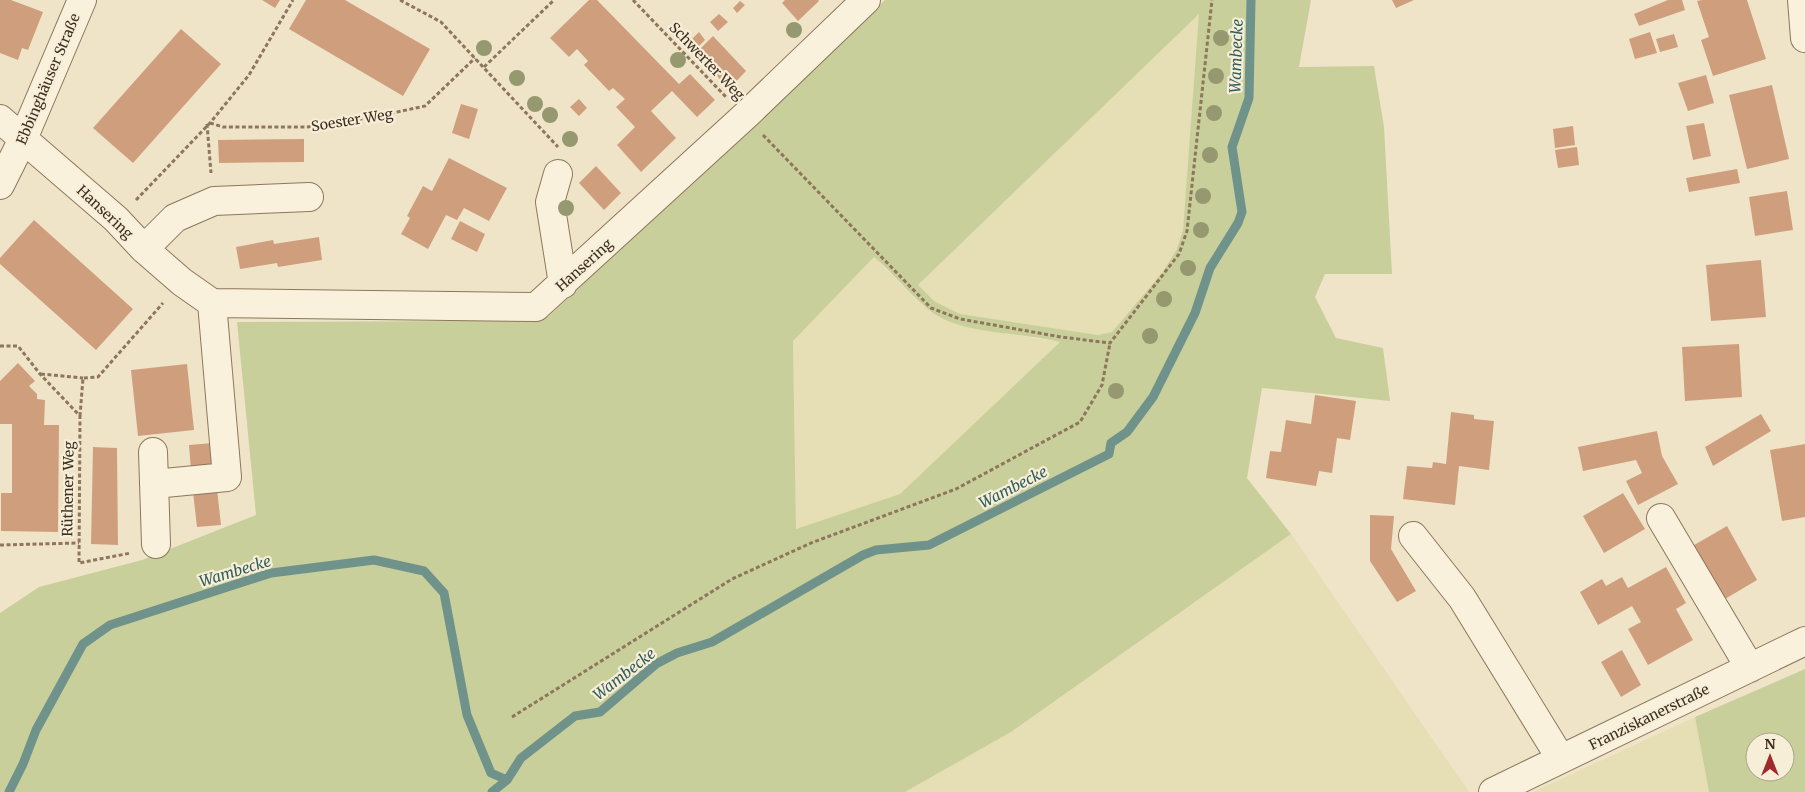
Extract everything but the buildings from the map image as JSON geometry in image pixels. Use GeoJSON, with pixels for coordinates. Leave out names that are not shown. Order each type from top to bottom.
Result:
{"type":"FeatureCollection","features":[{"type":"Feature","properties":{"kind":"street","name":"Ebbinghäuser Straße"},"geometry":{"type":"LineString","coordinates":[[0,185],[23,139],[82,0]]}},
{"type":"Feature","properties":{"kind":"street","name":"Hansering"},"geometry":{"type":"LineString","coordinates":[[0,119],[116,219],[144,249],[182,282],[212,303],[536,307],[745,116],[866,0]]}},
{"type":"Feature","properties":{"kind":"street"},"geometry":{"type":"LineString","coordinates":[[1802,0],[1805,38]]}},
{"type":"Feature","properties":{"kind":"street"},"geometry":{"type":"LineString","coordinates":[[558,174],[550,202],[563,284]]}},
{"type":"Feature","properties":{"kind":"street"},"geometry":{"type":"LineString","coordinates":[[144,249],[175,218],[214,201],[309,197]]}},
{"type":"Feature","properties":{"kind":"street"},"geometry":{"type":"LineString","coordinates":[[154,484],[227,477],[212,303]]}},
{"type":"Feature","properties":{"kind":"street"},"geometry":{"type":"LineString","coordinates":[[153,452],[156,544]]}},
{"type":"Feature","properties":{"kind":"street"},"geometry":{"type":"LineString","coordinates":[[1661,518],[1750,668]]}},
{"type":"Feature","properties":{"kind":"street"},"geometry":{"type":"LineString","coordinates":[[1413,536],[1462,598],[1561,759]]}},
{"type":"Feature","properties":{"kind":"street","name":"Franziskanerstraße"},"geometry":{"type":"LineString","coordinates":[[1493,792],[1805,641]]}},
{"type":"Feature","properties":{"kind":"path"},"geometry":{"type":"LineString","coordinates":[[116,219],[208,124],[249,75],[293,0]]}},
{"type":"Feature","properties":{"kind":"path"},"geometry":{"type":"LineString","coordinates":[[400,0],[441,22],[564,153],[558,174]]}},
{"type":"Feature","properties":{"kind":"path"},"geometry":{"type":"LineString","coordinates":[[484,67],[554,0]]}},
{"type":"Feature","properties":{"kind":"path","name":"Schwerter Weg"},"geometry":{"type":"LineString","coordinates":[[633,0],[931,308],[960,319],[1061,337],[1110,343]]}},
{"type":"Feature","properties":{"kind":"path"},"geometry":{"type":"LineString","coordinates":[[512,717],[732,579],[811,543],[956,489],[1080,422],[1102,385],[1110,343],[1179,254],[1187,231],[1212,0]]}},
{"type":"Feature","properties":{"kind":"path","name":"Soester Weg"},"geometry":{"type":"LineString","coordinates":[[208,124],[224,127],[307,127],[374,118],[425,106],[475,58]]}},
{"type":"Feature","properties":{"kind":"path"},"geometry":{"type":"LineString","coordinates":[[208,124],[214,201]]}},
{"type":"Feature","properties":{"kind":"path"},"geometry":{"type":"LineString","coordinates":[[40,374],[83,378],[98,377],[182,282]]}},
{"type":"Feature","properties":{"kind":"path"},"geometry":{"type":"LineString","coordinates":[[0,346],[18,346],[40,374],[80,416]]}},
{"type":"Feature","properties":{"kind":"path","name":"Rüthener Weg"},"geometry":{"type":"LineString","coordinates":[[0,545],[79,543],[80,416],[83,378]]}},
{"type":"Feature","properties":{"kind":"path"},"geometry":{"type":"LineString","coordinates":[[79,543],[79,563],[134,553],[156,544]]}},
{"type":"Feature","properties":{"kind":"shaded area"},"geometry":{"type":"Polygon","coordinates":[[[1200,13],[1183,230],[1177,249],[1162,273],[1112,332],[1098,335],[960,314],[934,301],[922,290],[918,285],[1200,13]]]}},
{"type":"Feature","properties":{"kind":"shaded area"},"geometry":{"type":"Polygon","coordinates":[[[874,257],[919,303],[938,316],[954,322],[997,332],[1060,342],[900,494],[796,529],[793,341],[874,257]]]}},
{"type":"Feature","properties":{"kind":"shaded area"},"geometry":{"type":"Polygon","coordinates":[[[1291,534],[1469,792],[905,792],[1011,732],[1291,534]]]}},
{"type":"Feature","properties":{"kind":"shaded area"},"geometry":{"type":"Polygon","coordinates":[[[1695,717],[1709,792],[1533,792],[1695,717]]]}},
{"type":"Feature","properties":{"kind":"green space"},"geometry":{"type":"Polygon","coordinates":[[[885,0],[1311,0],[1299,67],[1374,66],[1384,127],[1392,274],[1325,274],[1315,297],[1336,338],[1383,348],[1390,401],[1262,388],[1247,478],[1291,534],[1011,732],[905,792],[0,792],[0,613],[39,587],[142,560],[256,515],[237,322],[464,321],[548,317],[885,0]],[[1199,14],[918,285],[934,301],[960,314],[1098,335],[1112,332],[1162,273],[1177,249],[1183,230],[1199,14]],[[874,257],[793,341],[796,529],[900,494],[1060,342],[980,330],[949,321],[927,309],[874,257]]]}},
{"type":"Feature","properties":{"kind":"green space"},"geometry":{"type":"Polygon","coordinates":[[[1805,669],[1805,792],[1709,792],[1695,717],[1805,669]]]}},
{"type":"Feature","properties":{"kind":"waterway","name":"Wambecke"},"geometry":{"type":"LineString","coordinates":[[492,792],[507,780],[521,758],[575,716],[600,712],[656,664],[677,653],[712,642],[863,555],[876,550],[929,545],[1109,454],[1111,443],[1127,432],[1153,397],[1195,313],[1210,268],[1238,223],[1242,212],[1232,147],[1249,98],[1251,0]]}},
{"type":"Feature","properties":{"kind":"waterway","name":"Wambecke"},"geometry":{"type":"LineString","coordinates":[[9,792],[23,764],[36,730],[83,644],[110,625],[271,573],[374,560],[424,571],[444,593],[467,715],[491,773],[507,780]]}}]}
